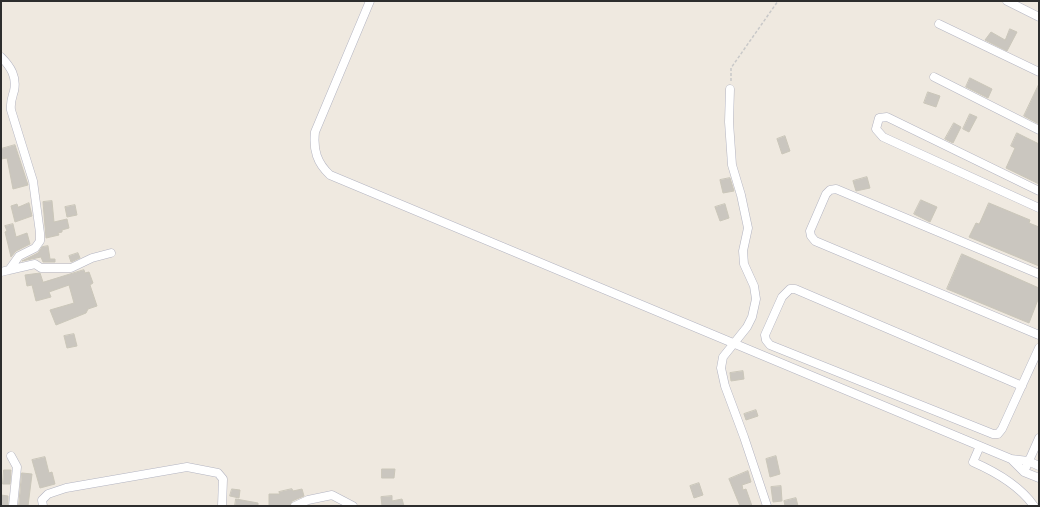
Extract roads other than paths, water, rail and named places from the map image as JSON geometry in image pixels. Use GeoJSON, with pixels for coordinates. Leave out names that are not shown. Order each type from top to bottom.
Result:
{"type":"FeatureCollection","features":[{"type":"Feature","properties":{"kind":"street"},"geometry":{"type":"LineString","coordinates":[[370,1],[315,132],[314,141],[318,160],[330,175],[732,344],[1011,459],[1028,461],[1039,465],[1037,479],[1024,472],[1011,459]]}},
{"type":"Feature","properties":{"kind":"street"},"geometry":{"type":"LineString","coordinates":[[1007,1],[1039,17]]}},
{"type":"Feature","properties":{"kind":"street"},"geometry":{"type":"LineString","coordinates":[[939,24],[1039,72]]}},
{"type":"Feature","properties":{"kind":"street"},"geometry":{"type":"LineString","coordinates":[[1,57],[7,63],[14,75],[15,84],[10,102],[11,110],[33,182],[40,233],[40,241],[35,248],[19,256],[5,271]]}},
{"type":"Feature","properties":{"kind":"street"},"geometry":{"type":"LineString","coordinates":[[934,77],[1039,130]]}},
{"type":"Feature","properties":{"kind":"street"},"geometry":{"type":"LineString","coordinates":[[730,89],[729,122],[732,165],[741,195],[748,228],[743,251],[744,264],[754,286],[756,299],[755,309],[747,327],[722,357],[721,362],[725,386],[767,506]]}},
{"type":"Feature","properties":{"kind":"street"},"geometry":{"type":"LineString","coordinates":[[1039,191],[887,117],[879,118],[876,123],[876,129],[883,137],[1039,208]]}},
{"type":"Feature","properties":{"kind":"street"},"geometry":{"type":"LineString","coordinates":[[1039,274],[836,189],[830,190],[826,194],[810,231],[811,236],[815,241],[1039,335]]}},
{"type":"Feature","properties":{"kind":"street"},"geometry":{"type":"LineString","coordinates":[[5,271],[36,264],[41,268],[71,268],[92,258],[110,254]]}},
{"type":"Feature","properties":{"kind":"street"},"geometry":{"type":"LineString","coordinates":[[1022,386],[795,289],[790,289],[782,297],[765,335],[766,340],[770,345],[993,434],[998,434],[1002,429],[1022,386],[1039,348]]}},
{"type":"Feature","properties":{"kind":"street"},"geometry":{"type":"LineString","coordinates":[[1024,472],[1039,440]]}},
{"type":"Feature","properties":{"kind":"street"},"geometry":{"type":"LineString","coordinates":[[980,446],[973,462],[999,474],[1016,487],[1034,506]]}},
{"type":"Feature","properties":{"kind":"street"},"geometry":{"type":"LineString","coordinates":[[11,456],[17,467],[13,506]]}},
{"type":"Feature","properties":{"kind":"street"},"geometry":{"type":"LineString","coordinates":[[43,506],[42,500],[48,494],[66,488],[187,467],[218,473],[223,479],[222,506]]}},
{"type":"Feature","properties":{"kind":"street"},"geometry":{"type":"LineString","coordinates":[[295,506],[308,500],[332,495],[353,506]]}}]}
